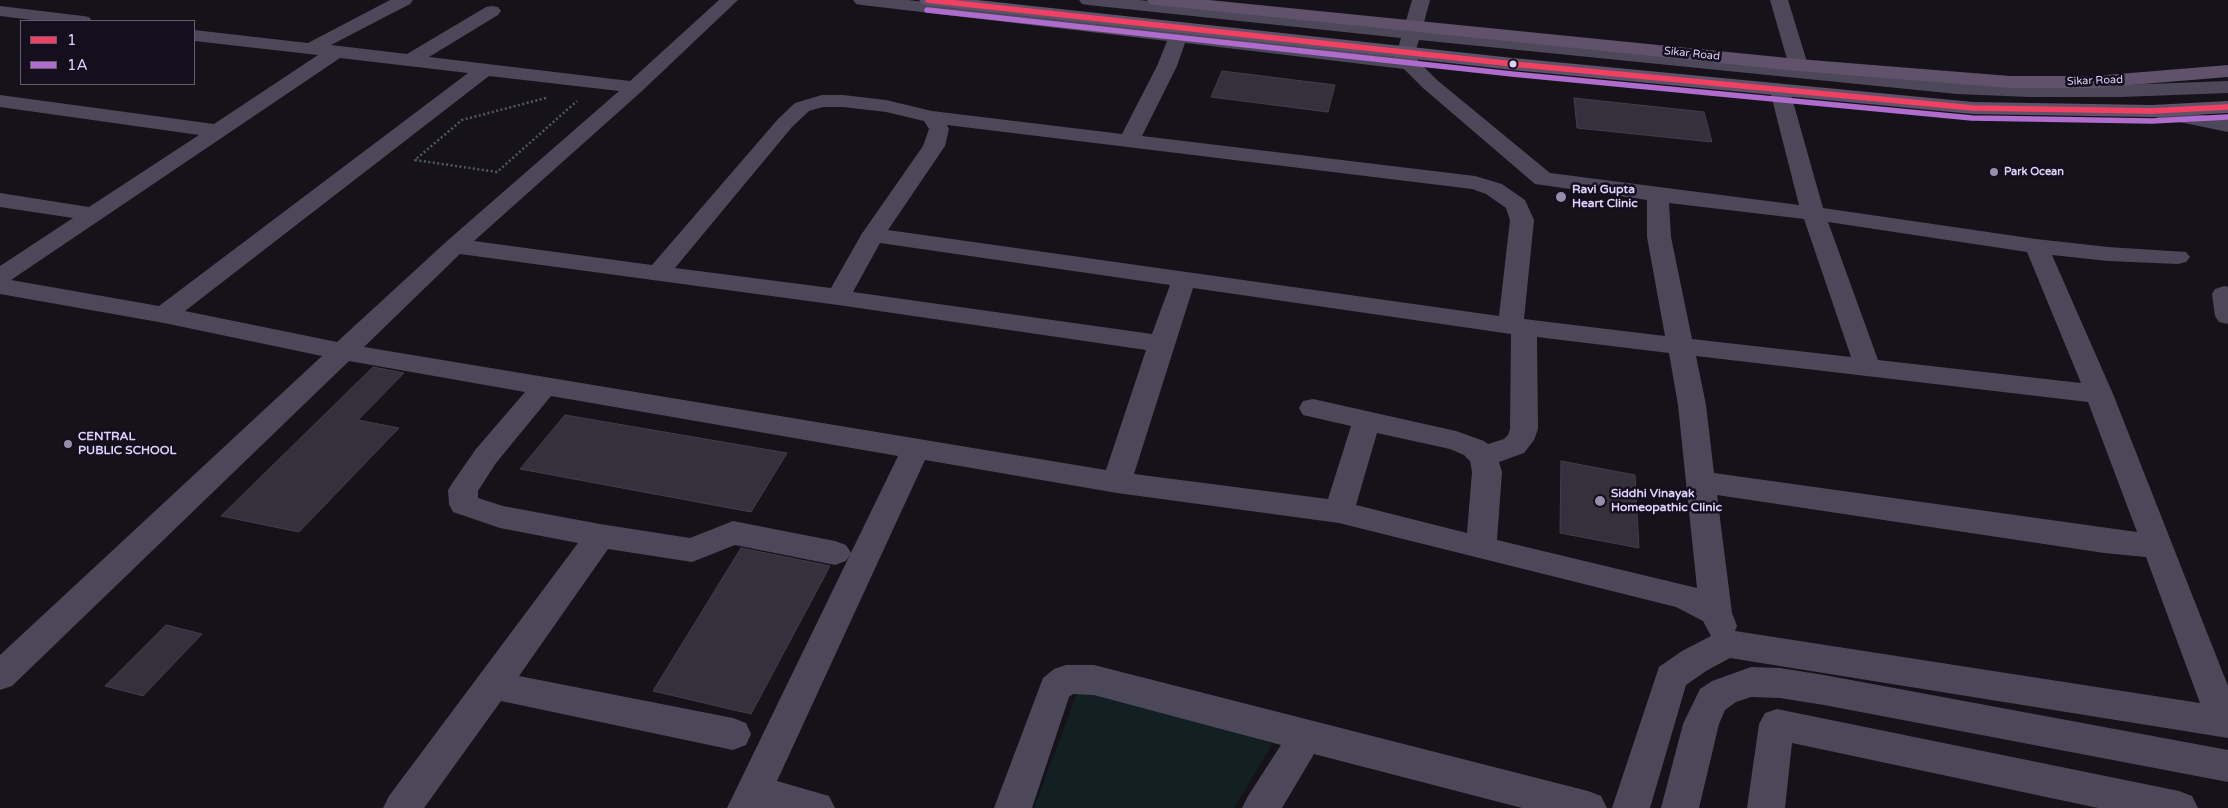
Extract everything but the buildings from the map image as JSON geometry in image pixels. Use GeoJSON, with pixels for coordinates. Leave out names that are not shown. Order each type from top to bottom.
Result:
{"type":"FeatureCollection","features":[{"type":"Feature","properties":{"kind":"main road"},"geometry":{"type":"LineString","coordinates":[[928,0],[1180,32],[1410,44],[1780,91],[1973,108],[2152,111],[2228,107]]}},
{"type":"Feature","properties":{"kind":"main road","name":"Sikar Road"},"geometry":{"type":"LineString","coordinates":[[1156,0],[1410,44],[1798,65],[2010,82],[2094,82],[2228,71]]}},
{"type":"Feature","properties":{"kind":"street"},"geometry":{"type":"LineString","coordinates":[[310,49],[404,0]]}},
{"type":"Feature","properties":{"kind":"street"},"geometry":{"type":"LineString","coordinates":[[0,676],[455,246],[635,87],[729,0]]}},
{"type":"Feature","properties":{"kind":"street"},"geometry":{"type":"LineString","coordinates":[[862,0],[1180,32],[1167,66],[1129,141]]}},
{"type":"Feature","properties":{"kind":"street"},"geometry":{"type":"LineString","coordinates":[[1088,0],[1410,44],[1957,88],[2029,91],[2121,91],[2228,87]]}},
{"type":"Feature","properties":{"kind":"street"},"geometry":{"type":"LineString","coordinates":[[1421,0],[1410,44],[1430,84],[1543,179]]}},
{"type":"Feature","properties":{"kind":"street"},"geometry":{"type":"LineString","coordinates":[[1779,0],[1798,65]]}},
{"type":"Feature","properties":{"kind":"street"},"geometry":{"type":"LineString","coordinates":[[0,11],[75,20]]}},
{"type":"Feature","properties":{"kind":"street"},"geometry":{"type":"LineString","coordinates":[[409,61],[492,11]]}},
{"type":"Feature","properties":{"kind":"street"},"geometry":{"type":"LineString","coordinates":[[195,35],[635,87]]}},
{"type":"Feature","properties":{"kind":"street"},"geometry":{"type":"LineString","coordinates":[[0,277],[91,214],[336,52]]}},
{"type":"Feature","properties":{"kind":"street"},"geometry":{"type":"LineString","coordinates":[[164,315],[484,70]]}},
{"type":"Feature","properties":{"kind":"street"},"geometry":{"type":"LineString","coordinates":[[1780,91],[1813,213],[1868,368]]}},
{"type":"Feature","properties":{"kind":"street"},"geometry":{"type":"LineString","coordinates":[[0,101],[218,131]]}},
{"type":"Feature","properties":{"kind":"street"},"geometry":{"type":"LineString","coordinates":[[657,274],[785,123],[802,107],[822,102],[843,101],[886,106],[932,117],[1475,183],[1499,192],[1517,205],[1522,220],[1517,326],[1524,429],[1520,440],[1514,446],[1483,457]]}},
{"type":"Feature","properties":{"kind":"street"},"geometry":{"type":"LineString","coordinates":[[2152,111],[2228,126]]}},
{"type":"Feature","properties":{"kind":"street"},"geometry":{"type":"LineString","coordinates":[[838,297],[873,236],[934,146],[939,129],[932,117]]}},
{"type":"Feature","properties":{"kind":"street"},"geometry":{"type":"LineString","coordinates":[[1499,192],[1514,183],[1543,179],[1658,195],[1813,213],[2036,246],[2108,254],[2178,257]]}},
{"type":"Feature","properties":{"kind":"street"},"geometry":{"type":"LineString","coordinates":[[1658,195],[1659,237],[1692,405],[1700,482],[1722,628],[1751,682]]}},
{"type":"Feature","properties":{"kind":"street"},"geometry":{"type":"LineString","coordinates":[[0,200],[91,214]]}},
{"type":"Feature","properties":{"kind":"street"},"geometry":{"type":"LineString","coordinates":[[873,236],[1517,326],[1680,347],[2099,394]]}},
{"type":"Feature","properties":{"kind":"street"},"geometry":{"type":"LineString","coordinates":[[455,246],[838,297],[1161,344]]}},
{"type":"Feature","properties":{"kind":"street"},"geometry":{"type":"LineString","coordinates":[[2036,246],[2099,394],[2227,723]]}},
{"type":"Feature","properties":{"kind":"street"},"geometry":{"type":"LineString","coordinates":[[1117,482],[1161,344],[1184,280]]}},
{"type":"Feature","properties":{"kind":"street"},"geometry":{"type":"LineString","coordinates":[[0,286],[164,315],[344,352],[916,449],[1117,482],[1339,512],[1684,596],[1722,628],[2227,723]]}},
{"type":"Feature","properties":{"kind":"street"},"geometry":{"type":"LineString","coordinates":[[2228,294],[2224,294],[2228,316]]}},
{"type":"Feature","properties":{"kind":"street"},"geometry":{"type":"LineString","coordinates":[[545,386],[486,456],[463,490],[464,504],[500,517],[600,536],[692,550],[733,533],[836,553]]}},
{"type":"Feature","properties":{"kind":"street"},"geometry":{"type":"LineString","coordinates":[[1313,408],[1456,441],[1474,448],[1483,457],[1487,472],[1481,548]]}},
{"type":"Feature","properties":{"kind":"street"},"geometry":{"type":"LineString","coordinates":[[1339,512],[1367,420]]}},
{"type":"Feature","properties":{"kind":"street"},"geometry":{"type":"LineString","coordinates":[[816,808],[750,800],[916,449]]}},
{"type":"Feature","properties":{"kind":"street"},"geometry":{"type":"LineString","coordinates":[[1700,482],[2095,539],[2157,546]]}},
{"type":"Feature","properties":{"kind":"street"},"geometry":{"type":"LineString","coordinates":[[402,808],[600,536]]}},
{"type":"Feature","properties":{"kind":"street"},"geometry":{"type":"LineString","coordinates":[[1631,808],[1671,677],[1694,661],[1722,628]]}},
{"type":"Feature","properties":{"kind":"street"},"geometry":{"type":"LineString","coordinates":[[1013,808],[1055,688],[1066,679],[1094,680],[1588,808]]}},
{"type":"Feature","properties":{"kind":"street"},"geometry":{"type":"LineString","coordinates":[[1680,808],[1701,724],[1712,700],[1724,690],[1751,682],[1780,683],[1824,690],[2228,766]]}},
{"type":"Feature","properties":{"kind":"street"},"geometry":{"type":"LineString","coordinates":[[493,685],[733,734]]}},
{"type":"Feature","properties":{"kind":"street"},"geometry":{"type":"LineString","coordinates":[[1766,808],[1777,724],[2179,808]]}},
{"type":"Feature","properties":{"kind":"street"},"geometry":{"type":"LineString","coordinates":[[1261,808],[1306,736]]}},
{"type":"Feature","properties":{"kind":"path"},"geometry":{"type":"LineString","coordinates":[[558,98],[577,101],[497,172],[415,160],[462,120],[547,98],[558,98],[581,81]]}},
{"type":"Feature","properties":{"kind":"shaded area"},"geometry":{"type":"Polygon","coordinates":[[[1081,683],[1272,744],[1234,808],[1034,808],[1081,683]]]}},
{"type":"Feature","properties":{"kind":"transit line","name":"1"},"geometry":{"type":"LineString","coordinates":[[928,0],[1513,64],[1973,108],[2152,111],[2228,107]]}},
{"type":"Feature","properties":{"kind":"transit line","name":"1A"},"geometry":{"type":"LineString","coordinates":[[927,10],[1512,74],[1972,118],[2152,121],[2228,117]]}},
{"type":"Feature","properties":{"kind":"place","name":"Park Ocean"},"geometry":{"type":"Point","coordinates":[1994,172]}},
{"type":"Feature","properties":{"kind":"place","name":"Ravi Gupta Heart Clinic"},"geometry":{"type":"Point","coordinates":[1561,197]}},
{"type":"Feature","properties":{"kind":"place","name":"CENTRAL PUBLIC SCHOOL"},"geometry":{"type":"Point","coordinates":[68,444]}},
{"type":"Feature","properties":{"kind":"place","name":"Siddhi Vinayak Homeopathic Clinic"},"geometry":{"type":"Point","coordinates":[1600,501]}}]}
